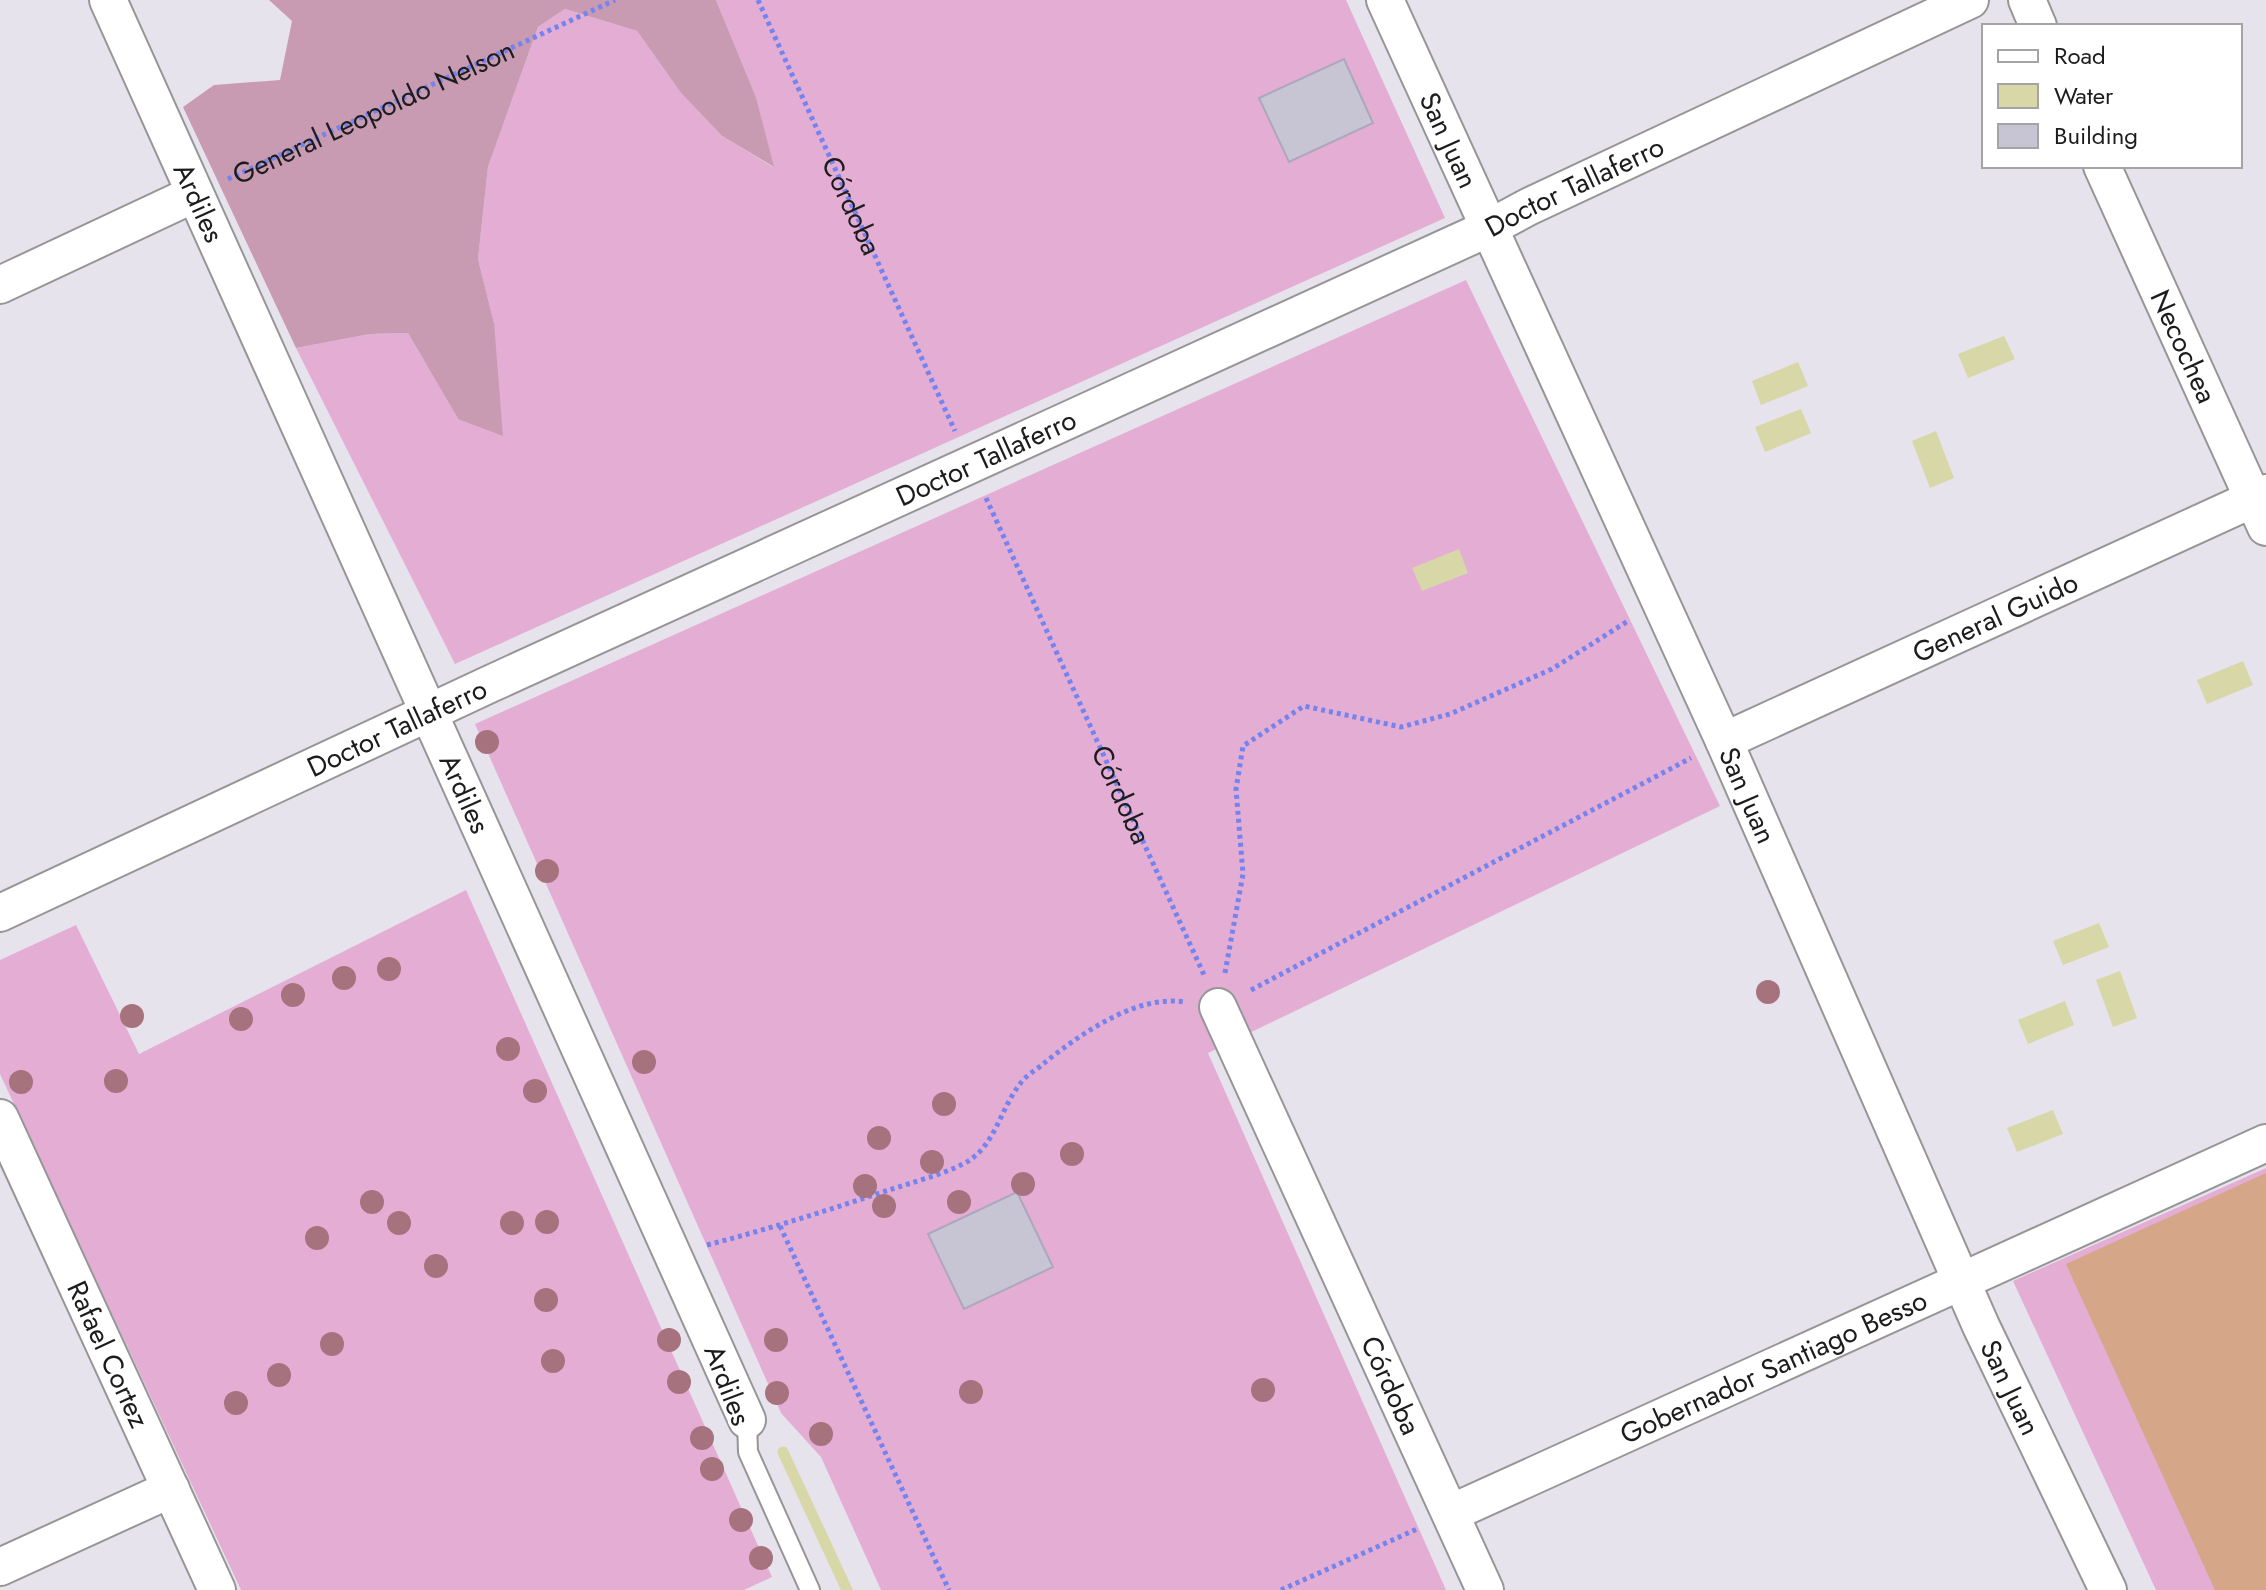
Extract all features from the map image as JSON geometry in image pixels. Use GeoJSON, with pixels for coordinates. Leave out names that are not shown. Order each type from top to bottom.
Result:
{"type":"FeatureCollection","features":[{"type":"Feature","properties":{"kind":"street","name":"Ardiles"},"geometry":{"type":"LineString","coordinates":[[108,0],[747,1420]]}},
{"type":"Feature","properties":{"kind":"street","name":"San Juan"},"geometry":{"type":"LineString","coordinates":[[1385,0],[1724,741],[1962,1281],[2108,1590]]}},
{"type":"Feature","properties":{"kind":"street","name":"Doctor Tallaferro"},"geometry":{"type":"LineString","coordinates":[[0,913],[428,713],[1489,228],[1970,0]]}},
{"type":"Feature","properties":{"kind":"street"},"geometry":{"type":"LineString","coordinates":[[2027,0],[2037,24]]}},
{"type":"Feature","properties":{"kind":"street","name":"Necochea"},"geometry":{"type":"LineString","coordinates":[[2103,168],[2262,506]]}},
{"type":"Feature","properties":{"kind":"street"},"geometry":{"type":"LineString","coordinates":[[0,285],[194,194]]}},
{"type":"Feature","properties":{"kind":"street","name":"General Guido"},"geometry":{"type":"LineString","coordinates":[[1724,741],[2262,506]]}},
{"type":"Feature","properties":{"kind":"street","name":"Córdoba"},"geometry":{"type":"LineString","coordinates":[[1218,1007],[1485,1590]]}},
{"type":"Feature","properties":{"kind":"street","name":"Rafael Cortez"},"geometry":{"type":"LineString","coordinates":[[0,1118],[217,1590]]}},
{"type":"Feature","properties":{"kind":"street","name":"Gobernador Santiago Besso"},"geometry":{"type":"LineString","coordinates":[[1451,1513],[2266,1143]]}},
{"type":"Feature","properties":{"kind":"street"},"geometry":{"type":"LineString","coordinates":[[0,1567],[171,1489]]}},
{"type":"Feature","properties":{"kind":"lane","name":"Ardiles"},"geometry":{"type":"LineString","coordinates":[[747,1420],[748,1452],[810,1590]]}},
{"type":"Feature","properties":{"kind":"path","name":"General Leopoldo Nelson"},"geometry":{"type":"LineString","coordinates":[[194,194],[615,0]]}},
{"type":"Feature","properties":{"kind":"path","name":"Córdoba"},"geometry":{"type":"LineString","coordinates":[[758,0],[1218,1007]]}},
{"type":"Feature","properties":{"kind":"path"},"geometry":{"type":"LineString","coordinates":[[1218,1007],[1243,874],[1236,789],[1243,746],[1304,706],[1401,727],[1450,714],[1552,669],[1659,601]]}},
{"type":"Feature","properties":{"kind":"path"},"geometry":{"type":"LineString","coordinates":[[780,1226],[949,1590]]}},
{"type":"Feature","properties":{"kind":"path"},"geometry":{"type":"LineString","coordinates":[[1281,1590],[1451,1513]]}},
{"type":"Feature","properties":{"kind":"shaded area"},"geometry":{"type":"Polygon","coordinates":[[[269,0],[716,0],[756,97],[774,167],[722,136],[681,93],[637,31],[565,9],[538,27],[488,167],[478,259],[494,323],[503,436],[458,419],[408,333],[370,334],[296,348],[183,107],[214,85],[280,80],[292,21],[269,0]]]}},
{"type":"Feature","properties":{"kind":"shaded area"},"geometry":{"type":"Polygon","coordinates":[[[716,0],[1346,0],[1445,218],[455,664],[296,348],[370,334],[408,333],[458,419],[494,323],[478,259],[488,167],[538,27],[565,9],[637,31],[681,93],[722,136],[773,167],[756,97],[716,0]]]}},
{"type":"Feature","properties":{"kind":"shaded area"},"geometry":{"type":"Polygon","coordinates":[[[1466,280],[1720,806],[1208,1053],[1446,1590],[881,1590],[821,1457],[781,1413],[475,724],[1466,280]]]}},
{"type":"Feature","properties":{"kind":"shaded area"},"geometry":{"type":"Polygon","coordinates":[[[466,890],[772,1577],[744,1590],[241,1590],[0,1074],[0,960],[76,925],[139,1054],[466,890]]]}},
{"type":"Feature","properties":{"kind":"shaded area"},"geometry":{"type":"Polygon","coordinates":[[[2266,1168],[2266,1590],[2156,1590],[2013,1281],[2266,1168]]]}},
{"type":"Feature","properties":{"kind":"shaded area"},"geometry":{"type":"Polygon","coordinates":[[[2266,1173],[2266,1590],[2215,1590],[2066,1264],[2266,1173]]]}},
{"type":"Feature","properties":{"kind":"water"},"geometry":{"type":"Polygon","coordinates":[[[2004,336],[2015,359],[1968,378],[1958,354],[2004,336]]]}},
{"type":"Feature","properties":{"kind":"water"},"geometry":{"type":"Polygon","coordinates":[[[1798,362],[1808,386],[1761,405],[1752,381],[1798,362]]]}},
{"type":"Feature","properties":{"kind":"water"},"geometry":{"type":"Polygon","coordinates":[[[1801,409],[1811,433],[1765,452],[1755,427],[1801,409]]]}},
{"type":"Feature","properties":{"kind":"water"},"geometry":{"type":"Polygon","coordinates":[[[1936,431],[1954,478],[1930,488],[1912,441],[1936,431]]]}},
{"type":"Feature","properties":{"kind":"water"},"geometry":{"type":"Polygon","coordinates":[[[1459,549],[1468,573],[1422,591],[1412,568],[1459,549]]]}},
{"type":"Feature","properties":{"kind":"water"},"geometry":{"type":"Polygon","coordinates":[[[2243,661],[2253,685],[2207,704],[2197,680],[2243,661]]]}},
{"type":"Feature","properties":{"kind":"water"},"geometry":{"type":"Polygon","coordinates":[[[2099,923],[2109,947],[2063,965],[2053,941],[2099,923]]]}},
{"type":"Feature","properties":{"kind":"water"},"geometry":{"type":"Polygon","coordinates":[[[2120,971],[2137,1018],[2113,1027],[2096,980],[2120,971]]]}},
{"type":"Feature","properties":{"kind":"water"},"geometry":{"type":"Polygon","coordinates":[[[2065,1001],[2074,1025],[2028,1044],[2018,1020],[2065,1001]]]}},
{"type":"Feature","properties":{"kind":"water"},"geometry":{"type":"Polygon","coordinates":[[[2053,1110],[2063,1134],[2017,1152],[2007,1128],[2053,1110]]]}},
{"type":"Feature","properties":{"kind":"building"},"geometry":{"type":"Polygon","coordinates":[[[1344,59],[1373,123],[1289,162],[1259,98],[1344,59]]]}},
{"type":"Feature","properties":{"kind":"building"},"geometry":{"type":"Polygon","coordinates":[[[1017,1192],[1053,1267],[964,1309],[928,1234],[1017,1192]]]}},
{"type":"Feature","properties":{"kind":"waterway"},"geometry":{"type":"LineString","coordinates":[[783,1452],[847,1590]]}}]}
